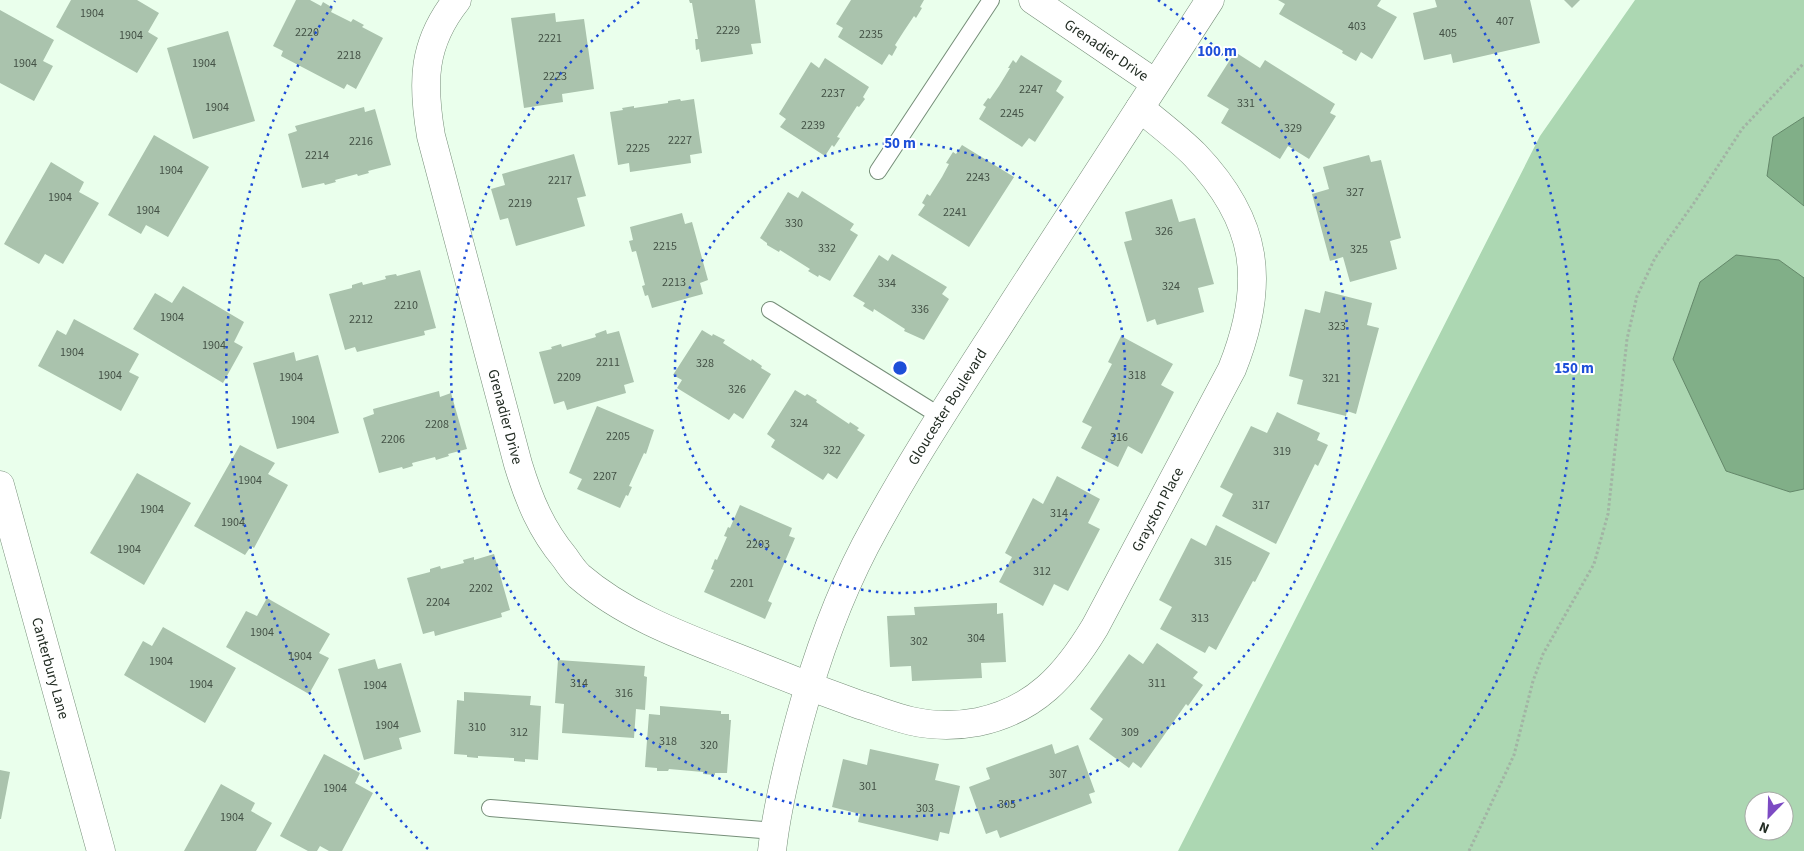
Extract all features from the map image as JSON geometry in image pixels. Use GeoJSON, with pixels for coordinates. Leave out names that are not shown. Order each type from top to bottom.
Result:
{"type":"FeatureCollection","features":[{"type":"Feature","properties":{"kind":"street","name":"Grenadier Drive"},"geometry":{"type":"LineString","coordinates":[[457,0],[442,19],[431,46],[426,74],[428,122],[518,464],[528,496],[541,526],[578,574],[600,592],[626,608],[656,625],[809,687]]}},
{"type":"Feature","properties":{"kind":"street","name":"Grenadier Drive"},"geometry":{"type":"LineString","coordinates":[[1033,0],[1155,84]]}},
{"type":"Feature","properties":{"kind":"street","name":"Gloucester Boulevard"},"geometry":{"type":"LineString","coordinates":[[773,841],[791,749],[809,687],[842,594],[865,547],[940,416],[1210,0]]}},
{"type":"Feature","properties":{"kind":"street","name":"Grayston Place"},"geometry":{"type":"LineString","coordinates":[[809,687],[912,721],[957,725],[978,722],[1010,712],[1048,688],[1065,671],[1095,627],[1232,369],[1249,321],[1253,293],[1250,247],[1242,223],[1228,197],[1214,176],[1193,154],[1140,108]]}},
{"type":"Feature","properties":{"kind":"street","name":"Canterbury Lane"},"geometry":{"type":"LineString","coordinates":[[0,485],[101,851]]}},
{"type":"Feature","properties":{"kind":"lane"},"geometry":{"type":"LineString","coordinates":[[878,171],[991,0]]}},
{"type":"Feature","properties":{"kind":"lane"},"geometry":{"type":"LineString","coordinates":[[770,310],[940,416]]}},
{"type":"Feature","properties":{"kind":"lane"},"geometry":{"type":"LineString","coordinates":[[490,808],[773,841]]}},
{"type":"Feature","properties":{"kind":"path"},"geometry":{"type":"LineString","coordinates":[[1469,851],[1514,755],[1533,680],[1543,654],[1594,564],[1602,539],[1608,514],[1627,339],[1637,296],[1655,258],[1694,203],[1742,129],[1804,63]]}},
{"type":"Feature","properties":{"kind":"shaded area"},"geometry":{"type":"Polygon","coordinates":[[[1635,0],[1804,0],[1804,851],[1178,851],[1540,136],[1635,0]]]}},
{"type":"Feature","properties":{"kind":"shaded area"},"geometry":{"type":"Polygon","coordinates":[[[1804,117],[1804,206],[1767,176],[1773,137],[1804,117]]]}},
{"type":"Feature","properties":{"kind":"shaded area"},"geometry":{"type":"Polygon","coordinates":[[[1736,255],[1779,260],[1804,278],[1804,489],[1790,492],[1726,471],[1673,359],[1700,282],[1736,255]]]}},
{"type":"Feature","properties":{"kind":"building"},"geometry":{"type":"Polygon","coordinates":[[[71,0],[137,0],[159,13],[148,32],[158,38],[137,73],[56,27],[71,0]]]}},
{"type":"Feature","properties":{"kind":"building"},"geometry":{"type":"Polygon","coordinates":[[[296,0],[310,0],[321,6],[323,2],[333,8],[331,12],[351,22],[353,19],[364,25],[362,27],[383,38],[356,89],[347,84],[344,89],[281,56],[283,51],[273,46],[296,0]]]}},
{"type":"Feature","properties":{"kind":"building"},"geometry":{"type":"Polygon","coordinates":[[[689,0],[755,0],[761,43],[751,44],[753,54],[701,62],[699,49],[696,50],[695,39],[698,39],[692,3],[689,0]]]}},
{"type":"Feature","properties":{"kind":"building"},"geometry":{"type":"Polygon","coordinates":[[[851,0],[924,0],[916,18],[914,16],[895,45],[897,47],[892,56],[889,54],[882,65],[838,37],[843,28],[836,24],[851,0]]]}},
{"type":"Feature","properties":{"kind":"building"},"geometry":{"type":"Polygon","coordinates":[[[1278,0],[1381,0],[1377,6],[1397,17],[1372,59],[1361,52],[1356,61],[1342,53],[1343,51],[1279,14],[1285,4],[1278,0]]]}},
{"type":"Feature","properties":{"kind":"building"},"geometry":{"type":"Polygon","coordinates":[[[1435,0],[1530,0],[1540,43],[1453,63],[1451,54],[1424,60],[1413,13],[1437,7],[1435,0]]]}},
{"type":"Feature","properties":{"kind":"building"},"geometry":{"type":"Polygon","coordinates":[[[1564,0],[1580,0],[1572,8],[1564,0]]]}},
{"type":"Feature","properties":{"kind":"building"},"geometry":{"type":"Polygon","coordinates":[[[0,10],[54,40],[43,61],[53,66],[34,101],[0,83],[0,10]]]}},
{"type":"Feature","properties":{"kind":"building"},"geometry":{"type":"Polygon","coordinates":[[[555,13],[556,22],[584,19],[594,89],[562,94],[563,102],[524,108],[511,18],[555,13]]]}},
{"type":"Feature","properties":{"kind":"building"},"geometry":{"type":"Polygon","coordinates":[[[228,31],[255,121],[193,139],[167,48],[228,31]]]}},
{"type":"Feature","properties":{"kind":"building"},"geometry":{"type":"Polygon","coordinates":[[[1235,52],[1260,68],[1265,60],[1335,104],[1330,113],[1336,116],[1309,159],[1288,146],[1280,159],[1221,123],[1229,109],[1207,96],[1235,52]]]}},
{"type":"Feature","properties":{"kind":"building"},"geometry":{"type":"Polygon","coordinates":[[[1021,55],[1062,81],[1056,91],[1064,97],[1035,142],[1029,138],[1022,147],[979,119],[986,107],[983,105],[999,86],[1013,60],[1016,63],[1021,55]]]}},
{"type":"Feature","properties":{"kind":"building"},"geometry":{"type":"Polygon","coordinates":[[[825,58],[869,87],[863,97],[865,99],[859,107],[857,106],[837,137],[840,138],[834,147],[832,145],[825,156],[780,127],[786,119],[779,114],[811,62],[819,68],[825,58]]]}},
{"type":"Feature","properties":{"kind":"building"},"geometry":{"type":"Polygon","coordinates":[[[680,99],[681,101],[694,99],[702,153],[690,155],[691,163],[630,172],[629,163],[618,165],[610,112],[634,106],[634,108],[668,103],[668,101],[680,99]]]}},
{"type":"Feature","properties":{"kind":"building"},"geometry":{"type":"Polygon","coordinates":[[[364,107],[365,112],[375,109],[391,165],[368,171],[369,173],[358,176],[357,174],[335,180],[336,182],[325,185],[324,183],[302,188],[288,134],[297,131],[295,126],[364,107]]]}},
{"type":"Feature","properties":{"kind":"building"},"geometry":{"type":"Polygon","coordinates":[[[154,135],[209,167],[168,237],[146,225],[141,234],[108,215],[154,135]]]}},
{"type":"Feature","properties":{"kind":"building"},"geometry":{"type":"Polygon","coordinates":[[[962,145],[1014,177],[969,247],[918,215],[925,205],[922,203],[927,194],[930,196],[949,164],[946,163],[953,152],[956,154],[962,145]]]}},
{"type":"Feature","properties":{"kind":"building"},"geometry":{"type":"Polygon","coordinates":[[[574,154],[586,196],[577,198],[585,226],[516,246],[508,218],[500,220],[491,189],[505,185],[502,174],[574,154]]]}},
{"type":"Feature","properties":{"kind":"building"},"geometry":{"type":"Polygon","coordinates":[[[1369,155],[1371,162],[1381,160],[1401,238],[1390,241],[1397,269],[1350,282],[1343,257],[1330,261],[1312,194],[1329,189],[1323,167],[1369,155]]]}},
{"type":"Feature","properties":{"kind":"building"},"geometry":{"type":"Polygon","coordinates":[[[51,162],[84,182],[79,192],[99,203],[63,264],[45,254],[39,264],[4,244],[51,162]]]}},
{"type":"Feature","properties":{"kind":"building"},"geometry":{"type":"Polygon","coordinates":[[[802,191],[854,224],[850,230],[858,235],[830,281],[808,271],[810,269],[780,250],[779,252],[767,245],[760,238],[788,192],[798,198],[802,191]]]}},
{"type":"Feature","properties":{"kind":"building"},"geometry":{"type":"Polygon","coordinates":[[[1172,199],[1179,222],[1195,218],[1214,284],[1198,288],[1204,312],[1157,325],[1155,319],[1147,322],[1124,242],[1132,240],[1125,212],[1172,199]]]}},
{"type":"Feature","properties":{"kind":"building"},"geometry":{"type":"Polygon","coordinates":[[[682,213],[685,224],[692,222],[708,280],[700,283],[703,294],[652,308],[648,295],[645,296],[642,286],[645,285],[636,251],[632,252],[629,241],[633,240],[630,227],[682,213]]]}},
{"type":"Feature","properties":{"kind":"building"},"geometry":{"type":"Polygon","coordinates":[[[892,254],[947,287],[942,294],[949,299],[924,340],[904,331],[905,329],[874,309],[873,312],[863,306],[865,303],[853,296],[879,255],[888,261],[892,254]]]}},
{"type":"Feature","properties":{"kind":"building"},"geometry":{"type":"Polygon","coordinates":[[[420,270],[436,328],[424,331],[425,335],[357,352],[355,347],[345,350],[329,294],[352,288],[352,285],[362,282],[363,285],[386,279],[385,276],[396,274],[397,276],[420,270]]]}},
{"type":"Feature","properties":{"kind":"building"},"geometry":{"type":"Polygon","coordinates":[[[183,286],[244,322],[234,342],[243,347],[223,383],[133,329],[155,293],[172,303],[183,286]]]}},
{"type":"Feature","properties":{"kind":"building"},"geometry":{"type":"Polygon","coordinates":[[[1325,291],[1372,303],[1367,325],[1379,328],[1356,414],[1347,411],[1346,416],[1297,404],[1303,380],[1289,376],[1305,309],[1320,313],[1325,291]]]}},
{"type":"Feature","properties":{"kind":"building"},"geometry":{"type":"Polygon","coordinates":[[[74,319],[139,354],[129,372],[139,377],[121,411],[38,366],[57,330],[66,335],[74,319]]]}},
{"type":"Feature","properties":{"kind":"building"},"geometry":{"type":"Polygon","coordinates":[[[606,330],[607,334],[619,331],[634,382],[624,385],[626,393],[567,410],[564,401],[554,404],[539,352],[552,349],[551,347],[561,344],[562,347],[596,337],[595,334],[606,330]]]}},
{"type":"Feature","properties":{"kind":"building"},"geometry":{"type":"Polygon","coordinates":[[[702,330],[712,336],[713,334],[725,340],[723,343],[751,361],[752,359],[771,374],[743,419],[734,413],[729,420],[677,388],[682,380],[673,375],[702,330]]]}},
{"type":"Feature","properties":{"kind":"building"},"geometry":{"type":"Polygon","coordinates":[[[1121,336],[1173,364],[1161,385],[1174,392],[1142,454],[1128,446],[1118,467],[1081,448],[1092,427],[1082,422],[1112,364],[1108,362],[1121,336]]]}},
{"type":"Feature","properties":{"kind":"building"},"geometry":{"type":"Polygon","coordinates":[[[294,352],[296,361],[318,355],[339,433],[277,449],[253,363],[294,352]]]}},
{"type":"Feature","properties":{"kind":"building"},"geometry":{"type":"Polygon","coordinates":[[[795,390],[817,400],[816,402],[849,424],[850,422],[859,428],[857,430],[865,435],[837,479],[828,473],[823,480],[771,447],[775,440],[767,434],[795,390]]]}},
{"type":"Feature","properties":{"kind":"building"},"geometry":{"type":"Polygon","coordinates":[[[439,391],[440,397],[451,393],[467,449],[448,454],[449,456],[436,460],[435,457],[412,463],[413,466],[403,469],[402,467],[379,473],[363,418],[374,414],[373,409],[439,391]]]}},
{"type":"Feature","properties":{"kind":"building"},"geometry":{"type":"Polygon","coordinates":[[[597,406],[654,430],[646,454],[644,453],[629,486],[632,487],[620,508],[577,489],[582,479],[569,473],[597,406]]]}},
{"type":"Feature","properties":{"kind":"building"},"geometry":{"type":"Polygon","coordinates":[[[1277,412],[1320,433],[1317,440],[1328,445],[1318,466],[1315,464],[1276,544],[1222,516],[1233,494],[1220,487],[1251,426],[1267,433],[1277,412]]]}},
{"type":"Feature","properties":{"kind":"building"},"geometry":{"type":"Polygon","coordinates":[[[240,445],[275,463],[268,474],[288,485],[254,548],[251,546],[245,555],[194,526],[240,445]]]}},
{"type":"Feature","properties":{"kind":"building"},"geometry":{"type":"Polygon","coordinates":[[[137,473],[191,503],[144,585],[90,553],[137,473]]]}},
{"type":"Feature","properties":{"kind":"building"},"geometry":{"type":"Polygon","coordinates":[[[1057,476],[1100,499],[1088,523],[1100,529],[1068,591],[1054,584],[1043,606],[999,582],[1012,557],[1005,553],[1033,498],[1043,504],[1057,476]]]}},
{"type":"Feature","properties":{"kind":"building"},"geometry":{"type":"Polygon","coordinates":[[[740,505],[792,528],[789,536],[795,538],[768,601],[772,603],[765,619],[704,592],[714,570],[711,569],[715,559],[717,560],[727,537],[724,536],[728,527],[730,528],[740,505]]]}},
{"type":"Feature","properties":{"kind":"building"},"geometry":{"type":"Polygon","coordinates":[[[1216,525],[1270,553],[1216,650],[1209,646],[1205,653],[1160,629],[1172,607],[1159,600],[1191,538],[1206,546],[1216,525]]]}},
{"type":"Feature","properties":{"kind":"building"},"geometry":{"type":"Polygon","coordinates":[[[494,554],[510,610],[501,613],[502,617],[435,636],[434,631],[423,634],[407,578],[430,572],[430,569],[440,566],[441,569],[464,563],[463,560],[474,557],[474,560],[494,554]]]}},
{"type":"Feature","properties":{"kind":"building"},"geometry":{"type":"Polygon","coordinates":[[[267,598],[330,634],[319,653],[329,658],[309,694],[226,647],[246,611],[257,616],[267,598]]]}},
{"type":"Feature","properties":{"kind":"building"},"geometry":{"type":"Polygon","coordinates":[[[997,603],[997,614],[1003,613],[1006,662],[981,663],[982,678],[912,681],[911,666],[890,667],[887,616],[915,615],[914,607],[997,603]]]}},
{"type":"Feature","properties":{"kind":"building"},"geometry":{"type":"Polygon","coordinates":[[[163,627],[236,668],[205,723],[124,675],[143,641],[152,646],[163,627]]]}},
{"type":"Feature","properties":{"kind":"building"},"geometry":{"type":"Polygon","coordinates":[[[1157,643],[1198,672],[1193,678],[1203,685],[1188,706],[1186,704],[1141,768],[1133,762],[1129,768],[1089,739],[1103,719],[1090,709],[1129,654],[1143,664],[1157,643]]]}},
{"type":"Feature","properties":{"kind":"building"},"geometry":{"type":"Polygon","coordinates":[[[375,659],[378,669],[401,663],[421,732],[399,738],[402,749],[364,760],[338,669],[375,659]]]}},
{"type":"Feature","properties":{"kind":"building"},"geometry":{"type":"Polygon","coordinates":[[[558,660],[645,666],[644,676],[647,677],[645,710],[636,709],[634,738],[562,733],[564,704],[555,703],[558,660]]]}},
{"type":"Feature","properties":{"kind":"building"},"geometry":{"type":"Polygon","coordinates":[[[464,692],[531,696],[530,705],[541,706],[538,760],[525,759],[525,762],[514,761],[514,758],[478,756],[478,758],[454,754],[457,700],[464,701],[464,692]]]}},
{"type":"Feature","properties":{"kind":"building"},"geometry":{"type":"Polygon","coordinates":[[[660,706],[721,711],[721,714],[729,714],[729,720],[731,720],[727,773],[715,773],[715,775],[669,769],[668,771],[657,771],[657,768],[645,767],[649,714],[660,715],[660,706]]]}},
{"type":"Feature","properties":{"kind":"building"},"geometry":{"type":"Polygon","coordinates":[[[1052,744],[1055,754],[1078,745],[1095,792],[1089,794],[1092,803],[1000,838],[997,830],[986,834],[969,787],[990,779],[986,768],[1052,744]]]}},
{"type":"Feature","properties":{"kind":"building"},"geometry":{"type":"Polygon","coordinates":[[[870,749],[939,764],[935,780],[960,786],[949,834],[940,832],[938,841],[858,822],[860,814],[832,807],[843,759],[867,765],[870,749]]]}},
{"type":"Feature","properties":{"kind":"building"},"geometry":{"type":"Polygon","coordinates":[[[324,754],[360,773],[355,783],[373,793],[342,851],[329,851],[320,846],[317,851],[308,851],[280,836],[324,754]]]}},
{"type":"Feature","properties":{"kind":"building"},"geometry":{"type":"Polygon","coordinates":[[[0,770],[10,772],[1,819],[0,819],[0,770]]]}},
{"type":"Feature","properties":{"kind":"building"},"geometry":{"type":"Polygon","coordinates":[[[221,784],[255,803],[251,811],[272,823],[256,851],[184,851],[221,784]]]}}]}
